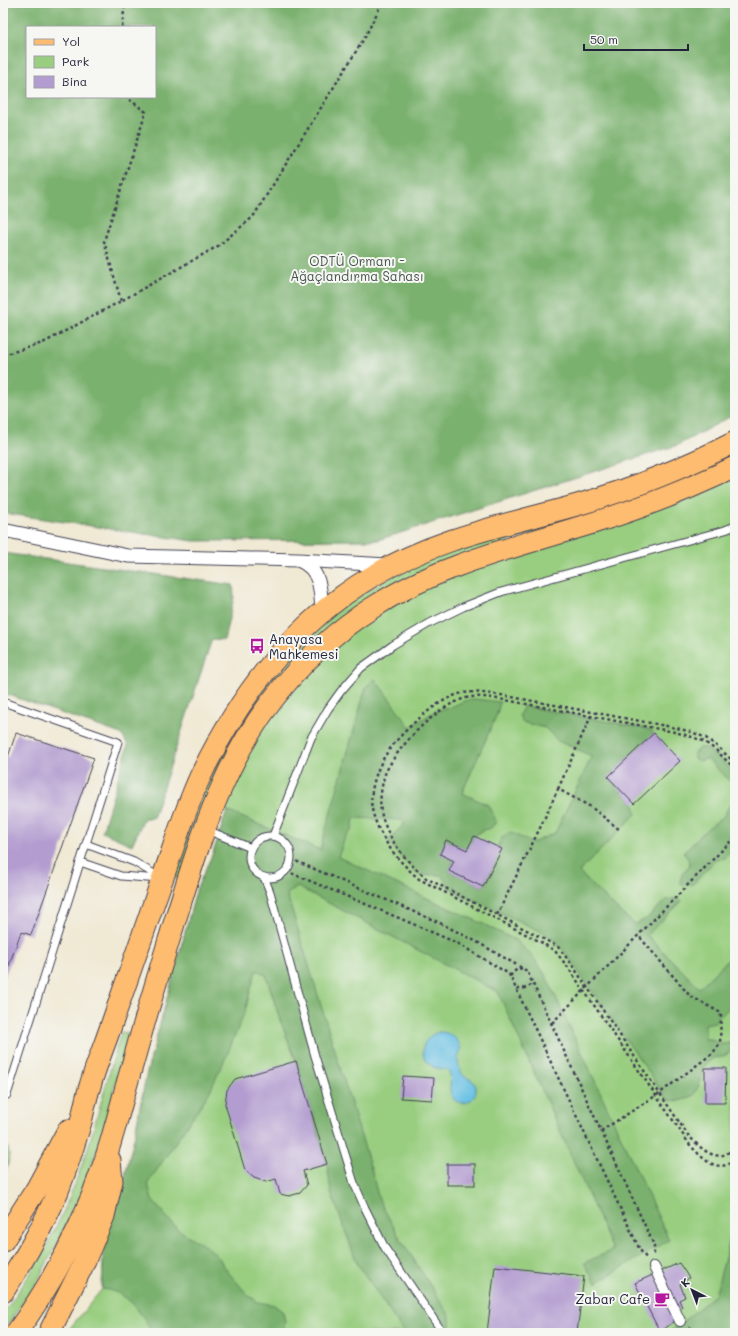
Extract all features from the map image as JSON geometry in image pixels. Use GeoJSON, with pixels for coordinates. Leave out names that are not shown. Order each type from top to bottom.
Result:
{"type":"FeatureCollection","features":[{"type":"Feature","properties":{"kind":"main road"},"geometry":{"type":"LineString","coordinates":[[3,1292],[42,1227],[58,1191],[90,1087],[163,880],[177,835],[193,794],[215,749],[229,725],[263,673],[286,646],[322,613],[364,582],[409,557],[465,535],[574,505],[635,486],[688,465],[735,442]]}},
{"type":"Feature","properties":{"kind":"main road"},"geometry":{"type":"LineString","coordinates":[[16,1333],[36,1305],[74,1239],[97,1182],[108,1151],[148,1008],[204,829],[234,761],[252,730],[293,675],[332,638],[371,608],[409,586],[444,570],[640,507],[735,467]]}},
{"type":"Feature","properties":{"kind":"main road"},"geometry":{"type":"LineString","coordinates":[[163,880],[185,887]]}},
{"type":"Feature","properties":{"kind":"main road"},"geometry":{"type":"LineString","coordinates":[[3,1241],[37,1188],[90,1087]]}},
{"type":"Feature","properties":{"kind":"main road"},"geometry":{"type":"LineString","coordinates":[[49,1333],[82,1267],[104,1216],[112,1180],[108,1151]]}},
{"type":"Feature","properties":{"kind":"street"},"geometry":{"type":"LineString","coordinates":[[3,530],[128,556],[298,560],[392,566]]}},
{"type":"Feature","properties":{"kind":"street"},"geometry":{"type":"LineString","coordinates":[[298,560],[307,564],[317,578],[321,595],[322,613]]}},
{"type":"Feature","properties":{"kind":"street"},"geometry":{"type":"LineString","coordinates":[[654,1267],[680,1321]]}},
{"type":"Feature","properties":{"kind":"lane"},"geometry":{"type":"LineString","coordinates":[[273,836],[311,738],[328,709],[340,691],[361,668],[392,645],[436,620],[463,607],[501,592],[735,526]]}},
{"type":"Feature","properties":{"kind":"lane"},"geometry":{"type":"LineString","coordinates":[[3,702],[118,742],[7,1095],[3,1094]]}},
{"type":"Feature","properties":{"kind":"lane"},"geometry":{"type":"LineString","coordinates":[[204,829],[250,848]]}},
{"type":"Feature","properties":{"kind":"lane"},"geometry":{"type":"LineString","coordinates":[[266,836],[273,836],[286,844],[290,851],[291,858],[286,871],[278,876],[266,878],[257,874],[252,869],[249,863],[248,855],[254,842],[266,836]]}},
{"type":"Feature","properties":{"kind":"lane"},"geometry":{"type":"LineString","coordinates":[[86,844],[134,862],[163,880]]}},
{"type":"Feature","properties":{"kind":"lane"},"geometry":{"type":"LineString","coordinates":[[80,862],[121,876],[163,880]]}},
{"type":"Feature","properties":{"kind":"lane"},"geometry":{"type":"LineString","coordinates":[[266,878],[315,1056],[354,1183],[385,1248],[443,1333]]}},
{"type":"Feature","properties":{"kind":"path"},"geometry":{"type":"LineString","coordinates":[[122,26],[125,3]]}},
{"type":"Feature","properties":{"kind":"path"},"geometry":{"type":"LineString","coordinates":[[3,355],[43,343],[121,301],[218,246],[254,217],[365,37],[382,3]]}},
{"type":"Feature","properties":{"kind":"path"},"geometry":{"type":"LineString","coordinates":[[121,301],[104,241],[146,112],[127,98]]}},
{"type":"Feature","properties":{"kind":"path"},"geometry":{"type":"LineString","coordinates":[[735,763],[718,746],[706,738],[677,728],[501,695],[472,692],[459,694],[446,699],[423,714],[397,740],[385,756],[376,773],[372,808],[382,834],[394,854],[406,868],[419,879],[547,945],[561,958],[690,1145],[708,1163],[724,1166],[731,1164],[735,1160]]}},
{"type":"Feature","properties":{"kind":"path"},"geometry":{"type":"LineString","coordinates":[[735,769],[716,750],[692,737],[675,732],[477,696],[464,699],[442,710],[426,723],[405,744],[397,754],[384,776],[381,809],[388,829],[402,854],[413,867],[426,878],[542,938],[558,948],[587,987],[688,1135],[706,1152],[713,1155],[728,1153],[735,1146]]}},
{"type":"Feature","properties":{"kind":"path"},"geometry":{"type":"LineString","coordinates":[[497,915],[540,828],[591,716]]}},
{"type":"Feature","properties":{"kind":"path"},"geometry":{"type":"LineString","coordinates":[[558,789],[591,807],[620,830]]}},
{"type":"Feature","properties":{"kind":"path"},"geometry":{"type":"LineString","coordinates":[[552,1023],[735,837]]}},
{"type":"Feature","properties":{"kind":"path"},"geometry":{"type":"LineString","coordinates":[[291,858],[440,923],[527,970],[654,1245],[654,1267]]}},
{"type":"Feature","properties":{"kind":"path"},"geometry":{"type":"LineString","coordinates":[[286,871],[457,943],[509,974],[640,1250],[654,1267]]}},
{"type":"Feature","properties":{"kind":"path"},"geometry":{"type":"LineString","coordinates":[[601,1131],[660,1093],[713,1053],[720,1043],[721,1013],[690,996],[638,935]]}},
{"type":"Feature","properties":{"kind":"path"},"geometry":{"type":"LineString","coordinates":[[510,976],[517,969],[523,968]]}},
{"type":"Feature","properties":{"kind":"path"},"geometry":{"type":"LineString","coordinates":[[517,989],[529,987],[533,983]]}},
{"type":"Feature","properties":{"kind":"green space","name":"ODTÜ Ormanı - Ağaçlandırma Sahası"},"geometry":{"type":"Polygon","coordinates":[[[3,3],[735,3],[735,414],[678,445],[378,540],[193,541],[3,513],[3,3]]]}},
{"type":"Feature","properties":{"kind":"green space"},"geometry":{"type":"Polygon","coordinates":[[[735,452],[735,460],[682,484],[503,543],[312,646],[178,878],[175,878],[173,875],[194,817],[220,755],[279,665],[341,607],[389,578],[454,550],[735,452]]]}},
{"type":"Feature","properties":{"kind":"green space"},"geometry":{"type":"Polygon","coordinates":[[[735,467],[735,1221],[716,1295],[669,1333],[66,1333],[102,1289],[104,1240],[122,1188],[135,1134],[146,1076],[197,888],[213,853],[227,811],[214,805],[249,736],[371,608],[735,467]]]}},
{"type":"Feature","properties":{"kind":"green space"},"geometry":{"type":"Polygon","coordinates":[[[3,553],[233,585],[234,597],[224,640],[212,639],[153,818],[144,818],[132,845],[102,832],[128,745],[121,734],[3,693],[3,553]]]}},
{"type":"Feature","properties":{"kind":"green space"},"geometry":{"type":"Polygon","coordinates":[[[375,679],[410,727],[439,710],[449,708],[464,701],[475,699],[500,702],[497,714],[462,793],[488,805],[496,822],[491,828],[483,830],[474,836],[467,850],[446,840],[440,854],[454,861],[449,871],[483,887],[501,849],[497,847],[502,838],[510,832],[532,843],[555,833],[592,756],[558,741],[545,728],[522,722],[519,715],[524,706],[648,729],[654,733],[608,777],[634,804],[636,814],[579,872],[622,914],[635,924],[646,919],[666,900],[679,898],[682,901],[647,935],[699,988],[735,953],[735,995],[729,1008],[715,1022],[705,1024],[705,1039],[712,1039],[720,1044],[735,1041],[735,1048],[723,1057],[713,1058],[702,1068],[701,1081],[694,1095],[680,1101],[668,1100],[564,951],[553,939],[542,932],[459,893],[449,887],[441,875],[418,875],[399,855],[388,840],[404,824],[403,820],[354,818],[352,830],[345,838],[338,857],[515,940],[530,953],[546,976],[669,1240],[596,1283],[584,1263],[613,1250],[498,992],[298,887],[287,894],[372,1172],[379,1200],[401,1240],[450,1316],[450,1333],[404,1333],[357,1263],[331,1192],[327,1164],[296,1061],[280,1020],[266,975],[257,970],[245,1011],[209,1093],[148,1183],[152,1200],[177,1229],[210,1249],[219,1258],[227,1271],[248,1295],[258,1302],[274,1305],[283,1312],[285,1321],[283,1333],[152,1333],[138,1310],[127,1298],[120,1294],[102,1289],[104,1240],[122,1188],[135,1134],[146,1076],[197,888],[213,853],[227,811],[320,850],[366,687],[375,679]]]}},
{"type":"Feature","properties":{"kind":"green space"},"geometry":{"type":"Polygon","coordinates":[[[699,748],[706,748],[724,762],[735,775],[735,790],[731,782],[707,759],[699,761],[694,759],[694,753],[699,748]]]}},
{"type":"Feature","properties":{"kind":"green space"},"geometry":{"type":"Polygon","coordinates":[[[735,801],[735,856],[731,852],[725,858],[716,859],[693,884],[683,885],[680,882],[682,874],[690,865],[683,852],[708,828],[724,816],[729,806],[735,801]]]}},
{"type":"Feature","properties":{"kind":"green space"},"geometry":{"type":"Polygon","coordinates":[[[121,1032],[129,1033],[99,1144],[82,1194],[37,1282],[3,1331],[3,1314],[30,1274],[45,1248],[62,1215],[76,1181],[88,1148],[121,1032]]]}},
{"type":"Feature","properties":{"kind":"green space"},"geometry":{"type":"Polygon","coordinates":[[[3,1139],[8,1149],[9,1158],[3,1178],[3,1139]]]}},
{"type":"Feature","properties":{"kind":"green space"},"geometry":{"type":"Polygon","coordinates":[[[735,1221],[735,1333],[669,1333],[715,1295],[735,1221]]]}},
{"type":"Feature","properties":{"kind":"water"},"geometry":{"type":"Polygon","coordinates":[[[439,1032],[448,1033],[455,1038],[460,1048],[458,1061],[462,1074],[473,1081],[476,1085],[476,1094],[467,1102],[459,1102],[452,1097],[450,1090],[450,1074],[448,1070],[436,1068],[430,1065],[423,1056],[426,1041],[429,1037],[439,1032]]]}},
{"type":"Feature","properties":{"kind":"building"},"geometry":{"type":"Polygon","coordinates":[[[16,733],[94,758],[31,935],[21,932],[3,982],[3,756],[8,757],[16,733]]]}},
{"type":"Feature","properties":{"kind":"building"},"geometry":{"type":"Polygon","coordinates":[[[654,733],[680,761],[634,804],[608,777],[654,733]]]}},
{"type":"Feature","properties":{"kind":"building"},"geometry":{"type":"Polygon","coordinates":[[[474,836],[502,849],[483,887],[449,871],[454,861],[440,854],[446,840],[467,850],[474,836]]]}},
{"type":"Feature","properties":{"kind":"building"},"geometry":{"type":"Polygon","coordinates":[[[296,1061],[327,1164],[303,1171],[307,1185],[300,1193],[289,1196],[280,1194],[276,1179],[266,1182],[254,1178],[245,1170],[225,1104],[227,1090],[235,1079],[296,1061]]]}},
{"type":"Feature","properties":{"kind":"building"},"geometry":{"type":"Polygon","coordinates":[[[705,1068],[726,1068],[725,1103],[705,1103],[705,1068]]]}},
{"type":"Feature","properties":{"kind":"building"},"geometry":{"type":"Polygon","coordinates":[[[403,1076],[434,1078],[432,1100],[401,1098],[403,1076]]]}},
{"type":"Feature","properties":{"kind":"building"},"geometry":{"type":"Polygon","coordinates":[[[447,1164],[475,1164],[475,1185],[447,1185],[447,1164]]]}},
{"type":"Feature","properties":{"kind":"building","name":"Zabar Cafe"},"geometry":{"type":"Polygon","coordinates":[[[679,1263],[689,1278],[680,1284],[685,1297],[679,1300],[682,1307],[671,1313],[675,1321],[660,1332],[635,1283],[679,1263]]]}},
{"type":"Feature","properties":{"kind":"building"},"geometry":{"type":"Polygon","coordinates":[[[495,1266],[584,1276],[577,1333],[487,1333],[495,1266]]]}},
{"type":"Feature","properties":{"kind":"place","name":"Anayasa Mahkemesi"},"geometry":{"type":"Point","coordinates":[257,646]}},
{"type":"Feature","properties":{"kind":"place","name":"Zabar Cafe"},"geometry":{"type":"Point","coordinates":[662,1299]}}]}
